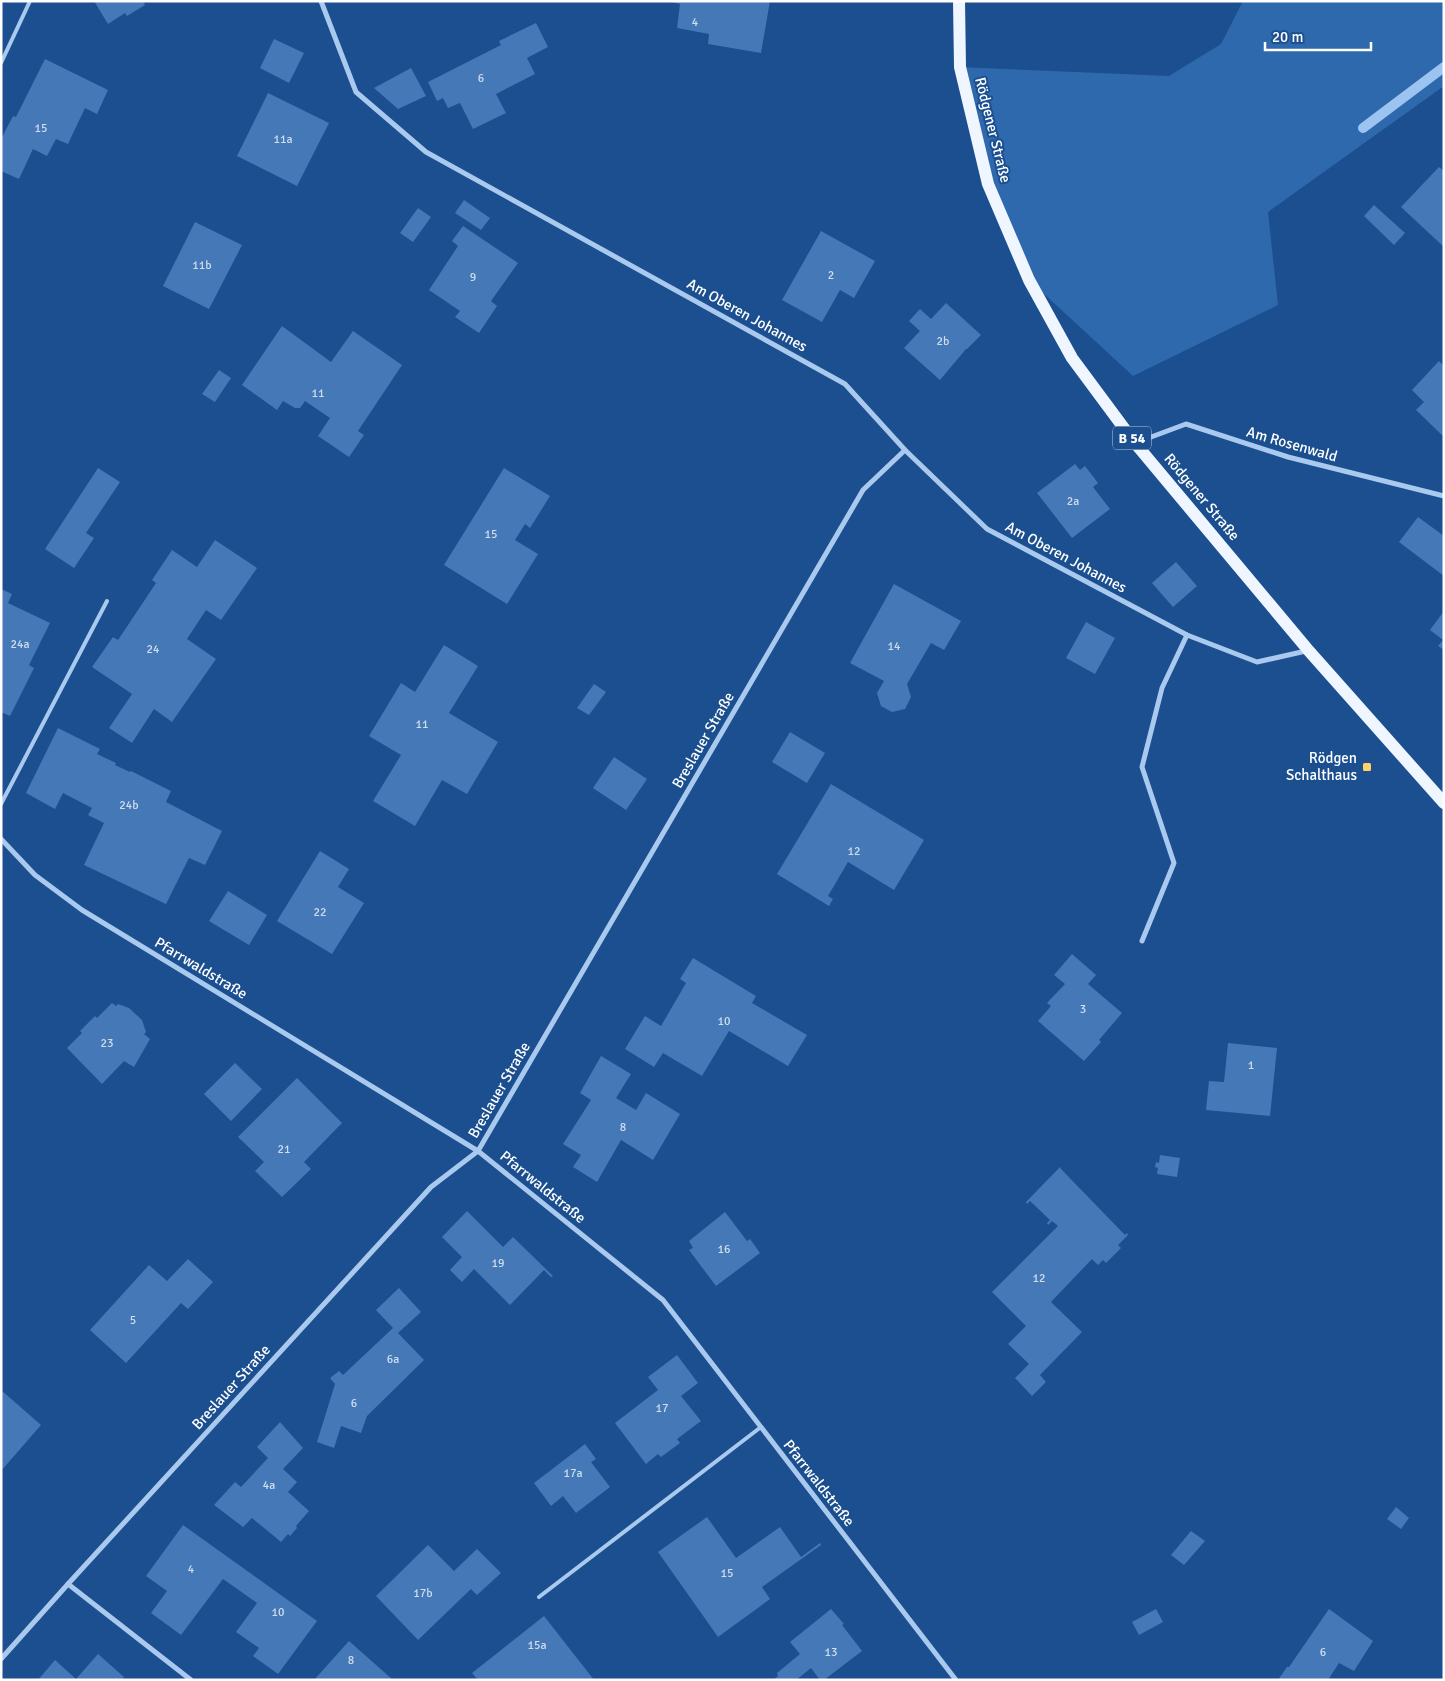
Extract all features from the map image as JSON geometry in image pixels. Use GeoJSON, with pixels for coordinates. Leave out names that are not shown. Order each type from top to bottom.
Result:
{"type":"FeatureCollection","features":[{"type":"Feature","properties":{"kind":"main road","name":"Rödgener Straße"},"geometry":{"type":"LineString","coordinates":[[959,1],[960,67],[988,184],[1029,280],[1072,358],[1135,443],[1309,651],[1444,803]]}},
{"type":"Feature","properties":{"kind":"street","name":"Am Oberen Johannes"},"geometry":{"type":"LineString","coordinates":[[321,1],[356,92],[426,152],[844,384],[905,450],[988,529],[1187,636],[1257,662],[1309,651]]}},
{"type":"Feature","properties":{"kind":"street","name":"Am Rosenwald"},"geometry":{"type":"LineString","coordinates":[[1135,443],[1186,424],[1288,457],[1444,496]]}},
{"type":"Feature","properties":{"kind":"street","name":"Breslauer Straße"},"geometry":{"type":"LineString","coordinates":[[1,1659],[431,1187],[478,1151],[863,490],[905,450]]}},
{"type":"Feature","properties":{"kind":"street"},"geometry":{"type":"LineString","coordinates":[[1142,941],[1174,863],[1142,767],[1162,688],[1187,636]]}},
{"type":"Feature","properties":{"kind":"street","name":"Pfarrwaldstraße"},"geometry":{"type":"LineString","coordinates":[[1,839],[35,875],[82,910],[478,1151],[663,1300],[956,1680]]}},
{"type":"Feature","properties":{"kind":"street"},"geometry":{"type":"LineString","coordinates":[[68,1584],[191,1680]]}},
{"type":"Feature","properties":{"kind":"lane"},"geometry":{"type":"LineString","coordinates":[[1,63],[30,1]]}},
{"type":"Feature","properties":{"kind":"lane"},"geometry":{"type":"LineString","coordinates":[[1,804],[106,601]]}},
{"type":"Feature","properties":{"kind":"lane"},"geometry":{"type":"LineString","coordinates":[[539,1597],[761,1427]]}},
{"type":"Feature","properties":{"kind":"shaded area"},"geometry":{"type":"Polygon","coordinates":[[[1243,1],[1444,1],[1444,86],[1268,212],[1278,305],[1133,376],[1029,280],[988,184],[960,67],[1169,76],[1221,44],[1243,1]]]}},
{"type":"Feature","properties":{"kind":"building"},"geometry":{"type":"Polygon","coordinates":[[[94,1],[143,1],[145,5],[127,16],[125,13],[108,24],[94,1]]]}},
{"type":"Feature","properties":{"kind":"building"},"geometry":{"type":"Polygon","coordinates":[[[667,1],[770,1],[761,53],[708,44],[709,34],[677,28],[680,4],[667,1]]]}},
{"type":"Feature","properties":{"kind":"building"},"geometry":{"type":"Polygon","coordinates":[[[536,23],[548,47],[527,58],[535,74],[496,94],[506,113],[473,129],[460,103],[448,108],[443,98],[437,101],[428,82],[501,45],[499,41],[536,23]]]}},
{"type":"Feature","properties":{"kind":"building"},"geometry":{"type":"Polygon","coordinates":[[[274,39],[304,53],[289,83],[260,68],[274,39]]]}},
{"type":"Feature","properties":{"kind":"building"},"geometry":{"type":"Polygon","coordinates":[[[45,59],[108,90],[97,114],[85,108],[68,144],[56,139],[47,156],[33,149],[19,179],[1,171],[1,139],[13,116],[16,117],[45,59]]]}},
{"type":"Feature","properties":{"kind":"building"},"geometry":{"type":"Polygon","coordinates":[[[411,68],[426,96],[398,109],[374,88],[411,68]]]}},
{"type":"Feature","properties":{"kind":"building"},"geometry":{"type":"Polygon","coordinates":[[[268,93],[329,123],[297,186],[237,156],[268,93]]]}},
{"type":"Feature","properties":{"kind":"building"},"geometry":{"type":"Polygon","coordinates":[[[1439,167],[1444,171],[1444,247],[1401,207],[1439,167]]]}},
{"type":"Feature","properties":{"kind":"building"},"geometry":{"type":"Polygon","coordinates":[[[464,200],[490,218],[481,230],[455,213],[464,200]]]}},
{"type":"Feature","properties":{"kind":"building"},"geometry":{"type":"Polygon","coordinates":[[[1374,205],[1405,233],[1394,245],[1364,216],[1374,205]]]}},
{"type":"Feature","properties":{"kind":"building"},"geometry":{"type":"Polygon","coordinates":[[[418,208],[431,217],[413,242],[400,233],[418,208]]]}},
{"type":"Feature","properties":{"kind":"building"},"geometry":{"type":"Polygon","coordinates":[[[195,222],[242,245],[209,309],[163,286],[195,222]]]}},
{"type":"Feature","properties":{"kind":"building"},"geometry":{"type":"Polygon","coordinates":[[[463,226],[518,263],[491,301],[497,306],[479,333],[455,317],[460,311],[429,290],[458,246],[452,241],[463,226]]]}},
{"type":"Feature","properties":{"kind":"building"},"geometry":{"type":"Polygon","coordinates":[[[821,231],[875,261],[854,298],[840,290],[822,322],[782,300],[821,231]]]}},
{"type":"Feature","properties":{"kind":"building"},"geometry":{"type":"Polygon","coordinates":[[[946,303],[981,335],[966,349],[940,380],[904,348],[920,331],[909,321],[920,309],[931,319],[946,303]]]}},
{"type":"Feature","properties":{"kind":"building"},"geometry":{"type":"Polygon","coordinates":[[[282,326],[331,362],[353,331],[402,365],[358,431],[364,435],[349,457],[318,436],[330,418],[305,401],[300,408],[295,408],[283,401],[277,410],[242,385],[282,326]]]}},
{"type":"Feature","properties":{"kind":"building"},"geometry":{"type":"Polygon","coordinates":[[[1439,361],[1444,366],[1444,437],[1416,410],[1424,402],[1412,390],[1439,361]]]}},
{"type":"Feature","properties":{"kind":"building"},"geometry":{"type":"Polygon","coordinates":[[[219,370],[231,378],[215,402],[202,394],[219,370]]]}},
{"type":"Feature","properties":{"kind":"building"},"geometry":{"type":"Polygon","coordinates":[[[1075,464],[1080,470],[1085,466],[1098,483],[1093,487],[1110,509],[1072,538],[1037,493],[1075,464]]]}},
{"type":"Feature","properties":{"kind":"building"},"geometry":{"type":"Polygon","coordinates":[[[98,468],[120,482],[86,533],[94,538],[74,568],[45,549],[98,468]]]}},
{"type":"Feature","properties":{"kind":"building"},"geometry":{"type":"Polygon","coordinates":[[[504,468],[550,496],[530,528],[525,524],[515,540],[538,554],[507,604],[444,565],[504,468]]]}},
{"type":"Feature","properties":{"kind":"building"},"geometry":{"type":"Polygon","coordinates":[[[1418,517],[1444,536],[1444,576],[1399,542],[1418,517]]]}},
{"type":"Feature","properties":{"kind":"building"},"geometry":{"type":"Polygon","coordinates":[[[215,540],[257,568],[221,620],[206,610],[187,639],[216,659],[172,722],[154,709],[132,743],[109,728],[132,694],[92,667],[113,637],[118,640],[156,583],[152,580],[172,550],[197,567],[215,540]]]}},
{"type":"Feature","properties":{"kind":"building"},"geometry":{"type":"Polygon","coordinates":[[[1176,562],[1197,586],[1173,607],[1152,583],[1176,562]]]}},
{"type":"Feature","properties":{"kind":"building"},"geometry":{"type":"Polygon","coordinates":[[[894,584],[961,621],[944,650],[931,643],[907,684],[911,697],[905,709],[892,712],[881,706],[877,693],[884,681],[850,663],[894,584]]]}},
{"type":"Feature","properties":{"kind":"building"},"geometry":{"type":"Polygon","coordinates":[[[1,589],[12,594],[8,603],[50,623],[29,665],[34,668],[10,716],[1,712],[1,589]]]}},
{"type":"Feature","properties":{"kind":"building"},"geometry":{"type":"Polygon","coordinates":[[[1444,611],[1444,650],[1438,646],[1443,640],[1430,630],[1444,611]]]}},
{"type":"Feature","properties":{"kind":"building"},"geometry":{"type":"Polygon","coordinates":[[[1086,622],[1115,638],[1095,674],[1066,658],[1086,622]]]}},
{"type":"Feature","properties":{"kind":"building"},"geometry":{"type":"Polygon","coordinates":[[[444,645],[478,666],[449,713],[498,742],[467,794],[442,780],[415,826],[373,801],[401,755],[369,736],[401,683],[415,692],[444,645]]]}},
{"type":"Feature","properties":{"kind":"building"},"geometry":{"type":"Polygon","coordinates":[[[594,684],[606,692],[589,715],[577,708],[594,684]]]}},
{"type":"Feature","properties":{"kind":"building"},"geometry":{"type":"Polygon","coordinates":[[[58,728],[100,749],[97,754],[116,763],[115,765],[171,791],[166,802],[222,831],[205,865],[189,858],[166,904],[84,865],[104,823],[88,815],[92,808],[63,793],[55,809],[26,793],[58,728]]]}},
{"type":"Feature","properties":{"kind":"building"},"geometry":{"type":"Polygon","coordinates":[[[790,732],[825,753],[807,783],[772,762],[790,732]]]}},
{"type":"Feature","properties":{"kind":"building"},"geometry":{"type":"Polygon","coordinates":[[[614,757],[647,779],[626,810],[593,788],[614,757]]]}},
{"type":"Feature","properties":{"kind":"building"},"geometry":{"type":"Polygon","coordinates":[[[831,784],[924,840],[894,890],[848,862],[828,896],[833,899],[829,906],[777,874],[831,784]]]}},
{"type":"Feature","properties":{"kind":"building"},"geometry":{"type":"Polygon","coordinates":[[[320,851],[349,869],[338,887],[364,903],[332,954],[277,921],[320,851]]]}},
{"type":"Feature","properties":{"kind":"building"},"geometry":{"type":"Polygon","coordinates":[[[228,891],[267,915],[249,945],[209,921],[228,891]]]}},
{"type":"Feature","properties":{"kind":"building"},"geometry":{"type":"Polygon","coordinates":[[[1072,954],[1096,975],[1088,984],[1122,1013],[1099,1040],[1101,1042],[1084,1061],[1038,1021],[1051,1006],[1047,1003],[1065,984],[1054,975],[1072,954]]]}},
{"type":"Feature","properties":{"kind":"building"},"geometry":{"type":"Polygon","coordinates":[[[693,958],[756,996],[752,1003],[807,1035],[788,1066],[729,1031],[702,1076],[663,1053],[654,1067],[625,1049],[645,1016],[661,1026],[686,983],[680,979],[693,958]]]}},
{"type":"Feature","properties":{"kind":"building"},"geometry":{"type":"Polygon","coordinates":[[[112,1003],[116,1006],[118,1004],[129,1008],[142,1020],[146,1032],[144,1034],[150,1039],[134,1067],[124,1061],[102,1084],[67,1048],[95,1016],[97,1018],[112,1003]]]}},
{"type":"Feature","properties":{"kind":"building"},"geometry":{"type":"Polygon","coordinates":[[[1228,1043],[1277,1048],[1270,1116],[1206,1110],[1209,1081],[1224,1082],[1228,1043]]]}},
{"type":"Feature","properties":{"kind":"building"},"geometry":{"type":"Polygon","coordinates":[[[601,1056],[631,1074],[616,1098],[636,1110],[646,1093],[680,1114],[653,1160],[621,1140],[597,1182],[573,1167],[581,1155],[563,1144],[591,1100],[580,1093],[601,1056]]]}},
{"type":"Feature","properties":{"kind":"building"},"geometry":{"type":"Polygon","coordinates":[[[235,1063],[262,1089],[231,1121],[204,1094],[235,1063]]]}},
{"type":"Feature","properties":{"kind":"building"},"geometry":{"type":"Polygon","coordinates":[[[297,1078],[342,1123],[304,1162],[311,1169],[282,1197],[255,1171],[264,1162],[238,1137],[297,1078]]]}},
{"type":"Feature","properties":{"kind":"building"},"geometry":{"type":"Polygon","coordinates":[[[1160,1155],[1180,1158],[1177,1177],[1157,1174],[1158,1168],[1155,1167],[1156,1162],[1159,1163],[1160,1155]]]}},
{"type":"Feature","properties":{"kind":"building"},"geometry":{"type":"Polygon","coordinates":[[[1060,1167],[1125,1235],[1127,1233],[1128,1235],[1118,1245],[1121,1248],[1106,1263],[1103,1260],[1098,1265],[1092,1259],[1051,1302],[1082,1332],[1040,1375],[1046,1382],[1032,1396],[1015,1378],[1029,1364],[1008,1344],[1026,1326],[992,1292],[1058,1226],[1052,1221],[1048,1225],[1047,1223],[1050,1220],[1030,1201],[1027,1204],[1026,1202],[1060,1167]]]}},
{"type":"Feature","properties":{"kind":"building"},"geometry":{"type":"Polygon","coordinates":[[[467,1211],[503,1247],[513,1237],[553,1276],[551,1277],[544,1270],[510,1305],[474,1269],[462,1282],[450,1270],[462,1257],[442,1237],[467,1211]]]}},
{"type":"Feature","properties":{"kind":"building"},"geometry":{"type":"Polygon","coordinates":[[[725,1212],[747,1241],[750,1239],[760,1253],[716,1286],[689,1250],[693,1248],[689,1241],[725,1212]]]}},
{"type":"Feature","properties":{"kind":"building"},"geometry":{"type":"Polygon","coordinates":[[[188,1259],[213,1282],[188,1309],[181,1303],[126,1363],[90,1330],[149,1265],[167,1281],[188,1259]]]}},
{"type":"Feature","properties":{"kind":"building"},"geometry":{"type":"Polygon","coordinates":[[[399,1288],[421,1312],[398,1333],[424,1360],[367,1416],[361,1433],[341,1426],[334,1448],[317,1442],[335,1384],[330,1378],[339,1371],[343,1375],[393,1328],[376,1310],[399,1288]]]}},
{"type":"Feature","properties":{"kind":"building"},"geometry":{"type":"Polygon","coordinates":[[[677,1355],[698,1383],[681,1396],[701,1421],[677,1439],[680,1443],[661,1457],[658,1454],[646,1464],[615,1423],[658,1390],[648,1377],[677,1355]]]}},
{"type":"Feature","properties":{"kind":"building"},"geometry":{"type":"Polygon","coordinates":[[[1,1390],[41,1425],[1,1471],[1,1390]]]}},
{"type":"Feature","properties":{"kind":"building"},"geometry":{"type":"Polygon","coordinates":[[[280,1422],[303,1448],[283,1469],[297,1482],[288,1492],[309,1511],[290,1536],[288,1534],[281,1542],[252,1518],[243,1527],[214,1505],[235,1482],[241,1487],[268,1458],[257,1447],[280,1422]]]}},
{"type":"Feature","properties":{"kind":"building"},"geometry":{"type":"Polygon","coordinates":[[[585,1444],[596,1459],[591,1462],[610,1487],[576,1513],[563,1496],[551,1506],[534,1483],[585,1444]]]}},
{"type":"Feature","properties":{"kind":"building"},"geometry":{"type":"Polygon","coordinates":[[[1396,1507],[1409,1518],[1401,1529],[1387,1519],[1396,1507]]]}},
{"type":"Feature","properties":{"kind":"building"},"geometry":{"type":"Polygon","coordinates":[[[707,1517],[736,1558],[780,1527],[801,1557],[820,1543],[821,1545],[762,1587],[770,1599],[718,1637],[658,1552],[707,1517]]]}},
{"type":"Feature","properties":{"kind":"building"},"geometry":{"type":"Polygon","coordinates":[[[183,1525],[317,1621],[278,1674],[253,1656],[259,1648],[236,1632],[257,1603],[223,1579],[181,1635],[151,1613],[167,1591],[146,1576],[183,1525]]]}},
{"type":"Feature","properties":{"kind":"building"},"geometry":{"type":"Polygon","coordinates":[[[1191,1531],[1205,1541],[1184,1565],[1171,1555],[1191,1531]]]}},
{"type":"Feature","properties":{"kind":"building"},"geometry":{"type":"Polygon","coordinates":[[[428,1545],[454,1571],[477,1549],[501,1573],[477,1595],[471,1589],[418,1640],[376,1596],[428,1545]]]}},
{"type":"Feature","properties":{"kind":"building"},"geometry":{"type":"Polygon","coordinates":[[[831,1609],[844,1624],[842,1625],[862,1651],[824,1680],[820,1680],[811,1668],[796,1680],[773,1680],[778,1676],[777,1673],[800,1654],[790,1642],[831,1609]]]}},
{"type":"Feature","properties":{"kind":"building"},"geometry":{"type":"Polygon","coordinates":[[[1156,1609],[1163,1622],[1139,1635],[1132,1622],[1156,1609]]]}},
{"type":"Feature","properties":{"kind":"building"},"geometry":{"type":"Polygon","coordinates":[[[1329,1609],[1373,1641],[1354,1671],[1339,1663],[1328,1680],[1278,1680],[1287,1667],[1289,1667],[1329,1609]]]}},
{"type":"Feature","properties":{"kind":"building"},"geometry":{"type":"Polygon","coordinates":[[[544,1616],[594,1680],[478,1680],[472,1673],[544,1616]]]}},
{"type":"Feature","properties":{"kind":"building"},"geometry":{"type":"Polygon","coordinates":[[[349,1641],[393,1680],[314,1680],[349,1641]]]}},
{"type":"Feature","properties":{"kind":"building"},"geometry":{"type":"Polygon","coordinates":[[[98,1654],[124,1677],[122,1680],[38,1680],[55,1660],[76,1679],[98,1654]]]}},
{"type":"Feature","properties":{"kind":"waterway"},"geometry":{"type":"LineString","coordinates":[[1363,128],[1444,67]]}},
{"type":"Feature","properties":{"kind":"place","name":"Rödgen Schalthaus"},"geometry":{"type":"Point","coordinates":[1367,767]}}]}
